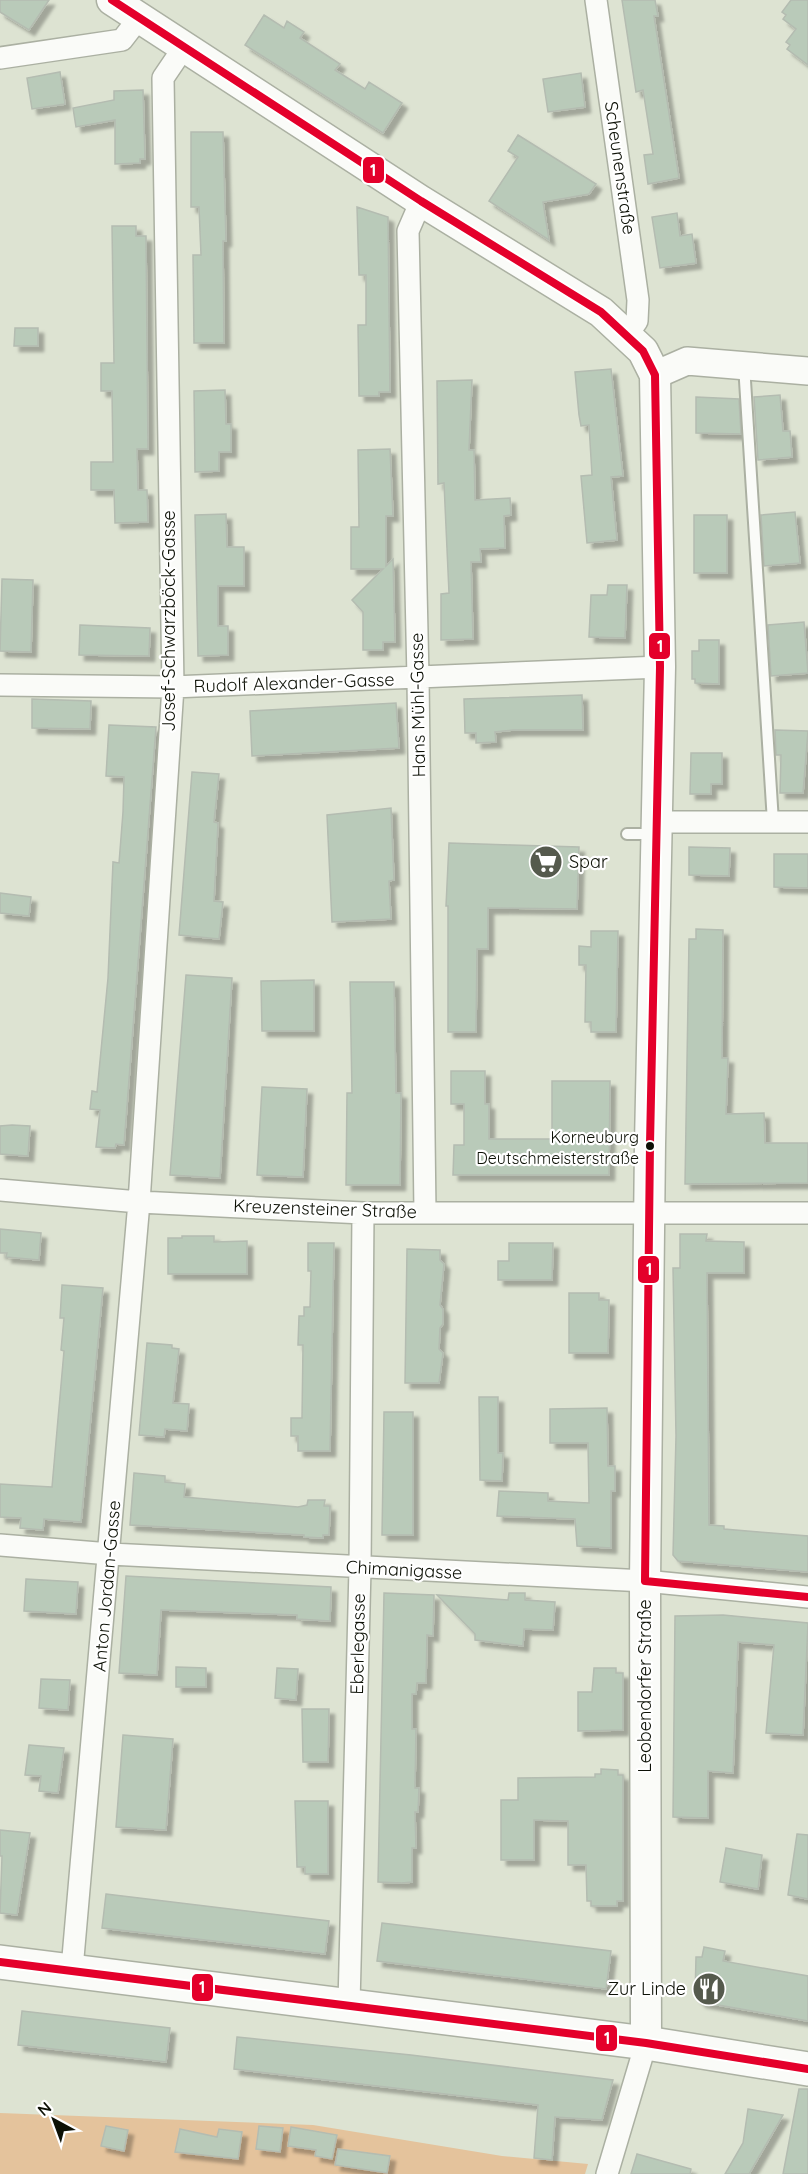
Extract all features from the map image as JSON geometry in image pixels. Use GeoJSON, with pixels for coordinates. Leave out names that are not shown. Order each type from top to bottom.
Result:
{"type":"FeatureCollection","features":[{"type":"Feature","properties":{"kind":"main road","name":"Leobendorfer Straße"},"geometry":{"type":"LineString","coordinates":[[112,0],[421,201],[601,312],[628,334],[644,351],[655,375],[660,667],[645,1581],[646,2043]]}},
{"type":"Feature","properties":{"kind":"main road"},"geometry":{"type":"LineString","coordinates":[[0,1962],[74,1956],[349,2004],[646,2043],[808,2069]]}},
{"type":"Feature","properties":{"kind":"street","name":"Scheunenstraße"},"geometry":{"type":"LineString","coordinates":[[596,0],[638,300],[637,321],[628,334]]}},
{"type":"Feature","properties":{"kind":"street"},"geometry":{"type":"LineString","coordinates":[[0,58],[122,40],[138,18]]}},
{"type":"Feature","properties":{"kind":"street","name":"Josef-Schwarzböck-Gasse"},"geometry":{"type":"LineString","coordinates":[[139,1202],[173,687],[162,78],[184,46]]}},
{"type":"Feature","properties":{"kind":"street","name":"Hans Mühl-Gasse"},"geometry":{"type":"LineString","coordinates":[[421,201],[408,231],[418,678],[425,1212]]}},
{"type":"Feature","properties":{"kind":"street"},"geometry":{"type":"LineString","coordinates":[[655,375],[687,361],[808,371]]}},
{"type":"Feature","properties":{"kind":"street","name":"Rudolf Alexander-Gasse"},"geometry":{"type":"LineString","coordinates":[[0,685],[173,687],[660,667]]}},
{"type":"Feature","properties":{"kind":"street"},"geometry":{"type":"LineString","coordinates":[[658,828],[808,822]]}},
{"type":"Feature","properties":{"kind":"street","name":"Kreuzensteiner Straße"},"geometry":{"type":"LineString","coordinates":[[0,1190],[139,1202],[363,1213],[808,1213]]}},
{"type":"Feature","properties":{"kind":"street","name":"Anton Jordan-Gasse"},"geometry":{"type":"LineString","coordinates":[[74,1956],[139,1202]]}},
{"type":"Feature","properties":{"kind":"street","name":"Eberlegasse"},"geometry":{"type":"LineString","coordinates":[[349,2004],[360,1568],[363,1213]]}},
{"type":"Feature","properties":{"kind":"street","name":"Chimanigasse"},"geometry":{"type":"LineString","coordinates":[[0,1545],[110,1554],[360,1568],[645,1581],[808,1597]]}},
{"type":"Feature","properties":{"kind":"street"},"geometry":{"type":"LineString","coordinates":[[607,2174],[646,2043]]}},
{"type":"Feature","properties":{"kind":"lane"},"geometry":{"type":"LineString","coordinates":[[744,365],[773,822]]}},
{"type":"Feature","properties":{"kind":"lane"},"geometry":{"type":"LineString","coordinates":[[627,834],[658,828]]}},
{"type":"Feature","properties":{"kind":"shaded area"},"geometry":{"type":"Polygon","coordinates":[[[0,2113],[313,2125],[502,2156],[588,2164],[585,2174],[0,2174],[0,2113]]]}},
{"type":"Feature","properties":{"kind":"building"},"geometry":{"type":"Polygon","coordinates":[[[0,0],[49,0],[29,30],[0,12],[0,0]]]}},
{"type":"Feature","properties":{"kind":"building"},"geometry":{"type":"Polygon","coordinates":[[[622,0],[655,0],[658,16],[654,16],[679,178],[648,184],[644,155],[653,154],[643,90],[636,92],[622,0]]]}},
{"type":"Feature","properties":{"kind":"building"},"geometry":{"type":"Polygon","coordinates":[[[791,0],[808,0],[808,65],[787,49],[790,45],[786,42],[796,29],[783,19],[786,15],[782,12],[791,0]]]}},
{"type":"Feature","properties":{"kind":"building"},"geometry":{"type":"Polygon","coordinates":[[[264,15],[284,28],[287,21],[304,32],[300,38],[340,64],[335,70],[365,89],[369,82],[402,103],[383,133],[245,45],[264,15]]]}},
{"type":"Feature","properties":{"kind":"building"},"geometry":{"type":"Polygon","coordinates":[[[60,72],[65,104],[32,109],[27,78],[60,72]]]}},
{"type":"Feature","properties":{"kind":"building"},"geometry":{"type":"Polygon","coordinates":[[[581,73],[585,107],[548,112],[543,79],[581,73]]]}},
{"type":"Feature","properties":{"kind":"building"},"geometry":{"type":"Polygon","coordinates":[[[143,90],[145,159],[140,159],[140,163],[115,164],[115,120],[76,127],[73,108],[114,100],[114,91],[143,90]]]}},
{"type":"Feature","properties":{"kind":"building"},"geometry":{"type":"Polygon","coordinates":[[[191,132],[223,132],[226,241],[223,241],[224,343],[194,343],[193,255],[201,255],[199,207],[191,207],[191,132]]]}},
{"type":"Feature","properties":{"kind":"building"},"geometry":{"type":"Polygon","coordinates":[[[518,135],[596,184],[589,194],[543,202],[549,240],[489,201],[518,157],[508,151],[518,135]]]}},
{"type":"Feature","properties":{"kind":"building"},"geometry":{"type":"Polygon","coordinates":[[[357,207],[388,217],[390,392],[379,392],[379,396],[359,396],[358,325],[366,325],[366,275],[359,275],[357,207]]]}},
{"type":"Feature","properties":{"kind":"building"},"geometry":{"type":"Polygon","coordinates":[[[677,213],[680,236],[692,234],[696,263],[660,268],[652,217],[677,213]]]}},
{"type":"Feature","properties":{"kind":"building"},"geometry":{"type":"Polygon","coordinates":[[[112,226],[136,226],[136,236],[146,236],[148,449],[137,449],[138,490],[147,490],[148,522],[115,523],[114,490],[91,490],[91,462],[113,462],[112,391],[101,391],[101,363],[114,363],[112,226]]]}},
{"type":"Feature","properties":{"kind":"building"},"geometry":{"type":"Polygon","coordinates":[[[15,328],[38,328],[38,346],[14,346],[15,328]]]}},
{"type":"Feature","properties":{"kind":"building"},"geometry":{"type":"Polygon","coordinates":[[[611,369],[623,476],[611,477],[617,540],[587,543],[581,476],[592,475],[589,425],[581,426],[575,372],[611,369]]]}},
{"type":"Feature","properties":{"kind":"building"},"geometry":{"type":"Polygon","coordinates":[[[472,380],[469,450],[474,450],[475,500],[510,498],[511,515],[504,516],[505,548],[480,549],[481,562],[471,562],[473,639],[441,640],[441,594],[449,593],[444,483],[438,484],[437,381],[472,380]]]}},
{"type":"Feature","properties":{"kind":"building"},"geometry":{"type":"Polygon","coordinates":[[[225,390],[226,424],[231,424],[231,452],[219,452],[219,471],[195,472],[194,391],[225,390]]]}},
{"type":"Feature","properties":{"kind":"building"},"geometry":{"type":"Polygon","coordinates":[[[780,395],[783,431],[790,431],[792,457],[758,460],[754,397],[780,395]]]}},
{"type":"Feature","properties":{"kind":"building"},"geometry":{"type":"Polygon","coordinates":[[[696,397],[739,399],[741,434],[696,433],[696,397]]]}},
{"type":"Feature","properties":{"kind":"building"},"geometry":{"type":"Polygon","coordinates":[[[390,449],[393,516],[386,516],[386,566],[393,559],[395,642],[383,642],[383,650],[363,650],[363,612],[352,600],[383,569],[351,569],[351,527],[359,527],[358,450],[390,449]]]}},
{"type":"Feature","properties":{"kind":"building"},"geometry":{"type":"Polygon","coordinates":[[[795,512],[800,563],[764,566],[761,515],[795,512]]]}},
{"type":"Feature","properties":{"kind":"building"},"geometry":{"type":"Polygon","coordinates":[[[226,514],[227,547],[244,547],[244,586],[218,586],[218,626],[228,626],[228,655],[198,656],[195,515],[226,514]]]}},
{"type":"Feature","properties":{"kind":"building"},"geometry":{"type":"Polygon","coordinates":[[[694,515],[727,515],[727,573],[694,573],[694,515]]]}},
{"type":"Feature","properties":{"kind":"building"},"geometry":{"type":"Polygon","coordinates":[[[2,579],[33,580],[31,652],[0,651],[2,579]]]}},
{"type":"Feature","properties":{"kind":"building"},"geometry":{"type":"Polygon","coordinates":[[[608,585],[627,585],[625,638],[589,637],[591,595],[607,595],[608,585]]]}},
{"type":"Feature","properties":{"kind":"building"},"geometry":{"type":"Polygon","coordinates":[[[804,622],[808,673],[771,676],[768,625],[804,622]]]}},
{"type":"Feature","properties":{"kind":"building"},"geometry":{"type":"Polygon","coordinates":[[[80,625],[150,628],[149,656],[79,655],[80,625]]]}},
{"type":"Feature","properties":{"kind":"building"},"geometry":{"type":"Polygon","coordinates":[[[699,640],[719,640],[719,684],[695,683],[695,679],[692,679],[692,651],[699,651],[699,640]]]}},
{"type":"Feature","properties":{"kind":"building"},"geometry":{"type":"Polygon","coordinates":[[[582,695],[583,730],[495,732],[496,742],[476,743],[476,733],[465,733],[464,699],[582,695]]]}},
{"type":"Feature","properties":{"kind":"building"},"geometry":{"type":"Polygon","coordinates":[[[32,699],[91,701],[90,729],[32,728],[32,699]]]}},
{"type":"Feature","properties":{"kind":"building"},"geometry":{"type":"Polygon","coordinates":[[[396,703],[399,748],[252,756],[250,711],[396,703]]]}},
{"type":"Feature","properties":{"kind":"building"},"geometry":{"type":"Polygon","coordinates":[[[109,725],[156,727],[124,1145],[116,1144],[115,1148],[96,1147],[100,1110],[90,1109],[92,1091],[97,1092],[108,978],[113,862],[119,863],[123,812],[124,777],[106,776],[109,725]]]}},
{"type":"Feature","properties":{"kind":"building"},"geometry":{"type":"Polygon","coordinates":[[[775,730],[808,731],[803,793],[780,793],[781,755],[776,755],[775,730]]]}},
{"type":"Feature","properties":{"kind":"building"},"geometry":{"type":"Polygon","coordinates":[[[691,753],[722,753],[722,784],[711,784],[711,794],[690,794],[691,753]]]}},
{"type":"Feature","properties":{"kind":"building"},"geometry":{"type":"Polygon","coordinates":[[[192,772],[219,774],[214,822],[218,823],[214,901],[223,902],[219,939],[179,935],[192,772]]]}},
{"type":"Feature","properties":{"kind":"building"},"geometry":{"type":"Polygon","coordinates":[[[391,808],[394,880],[389,881],[391,919],[332,922],[327,815],[391,808]]]}},
{"type":"Feature","properties":{"kind":"building"},"geometry":{"type":"Polygon","coordinates":[[[449,843],[579,847],[577,909],[488,908],[488,949],[477,949],[476,1032],[448,1032],[448,906],[446,906],[449,843]]]}},
{"type":"Feature","properties":{"kind":"building"},"geometry":{"type":"Polygon","coordinates":[[[689,847],[730,848],[729,876],[689,875],[689,847]]]}},
{"type":"Feature","properties":{"kind":"building"},"geometry":{"type":"Polygon","coordinates":[[[774,854],[808,854],[808,888],[774,887],[774,854]]]}},
{"type":"Feature","properties":{"kind":"building"},"geometry":{"type":"Polygon","coordinates":[[[0,893],[31,897],[29,916],[0,913],[0,893]]]}},
{"type":"Feature","properties":{"kind":"building"},"geometry":{"type":"Polygon","coordinates":[[[696,929],[723,930],[722,1058],[728,1058],[726,1114],[764,1113],[765,1143],[808,1143],[808,1183],[685,1184],[689,939],[696,939],[696,929]]]}},
{"type":"Feature","properties":{"kind":"building"},"geometry":{"type":"Polygon","coordinates":[[[591,931],[618,931],[616,1032],[591,1032],[591,1022],[585,1022],[586,965],[579,965],[579,946],[591,947],[591,931]]]}},
{"type":"Feature","properties":{"kind":"building"},"geometry":{"type":"Polygon","coordinates":[[[186,975],[232,978],[220,1178],[170,1175],[186,975]]]}},
{"type":"Feature","properties":{"kind":"building"},"geometry":{"type":"Polygon","coordinates":[[[314,980],[314,1031],[262,1031],[261,981],[314,980]]]}},
{"type":"Feature","properties":{"kind":"building"},"geometry":{"type":"Polygon","coordinates":[[[350,982],[394,982],[396,1093],[401,1093],[400,1185],[346,1185],[347,1093],[352,1093],[350,982]]]}},
{"type":"Feature","properties":{"kind":"building"},"geometry":{"type":"Polygon","coordinates":[[[451,1071],[485,1071],[485,1104],[489,1104],[489,1139],[552,1139],[552,1081],[610,1081],[609,1175],[453,1175],[454,1145],[464,1145],[464,1104],[451,1104],[451,1071]]]}},
{"type":"Feature","properties":{"kind":"building"},"geometry":{"type":"Polygon","coordinates":[[[262,1087],[307,1089],[303,1177],[257,1175],[262,1087]]]}},
{"type":"Feature","properties":{"kind":"building"},"geometry":{"type":"Polygon","coordinates":[[[0,1126],[30,1126],[28,1156],[0,1154],[0,1126]]]}},
{"type":"Feature","properties":{"kind":"building"},"geometry":{"type":"Polygon","coordinates":[[[0,1229],[41,1233],[39,1260],[6,1257],[7,1253],[0,1253],[0,1229]]]}},
{"type":"Feature","properties":{"kind":"building"},"geometry":{"type":"Polygon","coordinates":[[[680,1234],[707,1234],[706,1241],[744,1242],[744,1273],[707,1273],[709,1525],[724,1526],[724,1529],[808,1536],[808,1572],[678,1561],[673,1555],[676,1436],[673,1268],[680,1268],[680,1234]]]}},
{"type":"Feature","properties":{"kind":"building"},"geometry":{"type":"Polygon","coordinates":[[[182,1236],[214,1236],[214,1242],[247,1241],[247,1274],[168,1274],[168,1238],[182,1238],[182,1236]]]}},
{"type":"Feature","properties":{"kind":"building"},"geometry":{"type":"Polygon","coordinates":[[[308,1243],[334,1243],[330,1451],[298,1451],[298,1436],[291,1436],[291,1418],[302,1418],[303,1345],[298,1345],[299,1316],[304,1316],[304,1307],[310,1307],[311,1271],[308,1271],[308,1243]]]}},
{"type":"Feature","properties":{"kind":"building"},"geometry":{"type":"Polygon","coordinates":[[[509,1243],[553,1243],[552,1280],[498,1280],[498,1261],[509,1261],[509,1243]]]}},
{"type":"Feature","properties":{"kind":"building"},"geometry":{"type":"Polygon","coordinates":[[[407,1249],[440,1250],[440,1260],[444,1264],[440,1305],[443,1309],[443,1324],[440,1328],[439,1349],[443,1353],[439,1383],[405,1383],[407,1249]]]}},
{"type":"Feature","properties":{"kind":"building"},"geometry":{"type":"Polygon","coordinates":[[[62,1285],[103,1288],[81,1522],[44,1519],[43,1530],[20,1528],[21,1518],[0,1517],[0,1484],[52,1487],[64,1351],[61,1350],[64,1318],[60,1318],[62,1285]]]}},
{"type":"Feature","properties":{"kind":"building"},"geometry":{"type":"Polygon","coordinates":[[[569,1293],[599,1293],[599,1300],[609,1300],[608,1353],[569,1353],[569,1293]]]}},
{"type":"Feature","properties":{"kind":"building"},"geometry":{"type":"Polygon","coordinates":[[[147,1343],[172,1345],[172,1348],[179,1349],[173,1403],[189,1404],[187,1431],[165,1429],[164,1437],[139,1435],[147,1343]]]}},
{"type":"Feature","properties":{"kind":"building"},"geometry":{"type":"Polygon","coordinates":[[[479,1397],[498,1397],[498,1453],[503,1453],[502,1481],[480,1480],[479,1397]]]}},
{"type":"Feature","properties":{"kind":"building"},"geometry":{"type":"Polygon","coordinates":[[[607,1408],[608,1466],[615,1466],[615,1491],[611,1491],[611,1548],[577,1546],[575,1519],[497,1516],[499,1491],[548,1493],[548,1501],[589,1503],[588,1443],[550,1443],[550,1409],[607,1408]]]}},
{"type":"Feature","properties":{"kind":"building"},"geometry":{"type":"Polygon","coordinates":[[[384,1412],[413,1412],[413,1535],[382,1535],[384,1412]]]}},
{"type":"Feature","properties":{"kind":"building"},"geometry":{"type":"Polygon","coordinates":[[[134,1473],[165,1476],[165,1482],[185,1484],[184,1497],[298,1507],[307,1505],[308,1500],[325,1500],[324,1506],[330,1506],[329,1535],[323,1535],[323,1538],[130,1525],[134,1473]]]}},
{"type":"Feature","properties":{"kind":"building"},"geometry":{"type":"Polygon","coordinates":[[[126,1576],[331,1587],[330,1621],[297,1619],[297,1615],[161,1610],[157,1675],[119,1673],[126,1576]]]}},
{"type":"Feature","properties":{"kind":"building"},"geometry":{"type":"Polygon","coordinates":[[[26,1579],[78,1582],[76,1614],[24,1611],[26,1579]]]}},
{"type":"Feature","properties":{"kind":"building"},"geometry":{"type":"Polygon","coordinates":[[[384,1593],[434,1595],[433,1636],[427,1635],[426,1683],[417,1683],[416,1694],[412,1694],[412,1729],[416,1729],[415,1788],[419,1788],[418,1812],[415,1812],[416,1848],[412,1848],[412,1882],[402,1883],[378,1882],[384,1593]]]}},
{"type":"Feature","properties":{"kind":"building"},"geometry":{"type":"Polygon","coordinates":[[[509,1593],[525,1593],[525,1600],[555,1602],[553,1630],[524,1629],[523,1646],[475,1640],[475,1634],[437,1595],[508,1600],[509,1593]]]}},
{"type":"Feature","properties":{"kind":"building"},"geometry":{"type":"Polygon","coordinates":[[[723,1615],[808,1623],[803,1735],[766,1733],[774,1645],[738,1642],[733,1773],[708,1771],[708,1818],[673,1817],[675,1616],[723,1615]]]}},
{"type":"Feature","properties":{"kind":"building"},"geometry":{"type":"Polygon","coordinates":[[[176,1667],[206,1668],[206,1687],[176,1687],[176,1667]]]}},
{"type":"Feature","properties":{"kind":"building"},"geometry":{"type":"Polygon","coordinates":[[[277,1668],[298,1669],[296,1700],[275,1698],[277,1668]]]}},
{"type":"Feature","properties":{"kind":"building"},"geometry":{"type":"Polygon","coordinates":[[[594,1668],[616,1668],[616,1673],[623,1673],[623,1730],[578,1731],[578,1692],[592,1692],[594,1668]]]}},
{"type":"Feature","properties":{"kind":"building"},"geometry":{"type":"Polygon","coordinates":[[[41,1679],[70,1680],[68,1710],[39,1708],[41,1679]]]}},
{"type":"Feature","properties":{"kind":"building"},"geometry":{"type":"Polygon","coordinates":[[[302,1709],[329,1709],[328,1762],[303,1762],[302,1709]]]}},
{"type":"Feature","properties":{"kind":"building"},"geometry":{"type":"Polygon","coordinates":[[[123,1735],[173,1739],[166,1830],[116,1827],[123,1735]]]}},
{"type":"Feature","properties":{"kind":"building"},"geometry":{"type":"Polygon","coordinates":[[[29,1745],[64,1748],[58,1793],[39,1791],[41,1776],[25,1775],[29,1745]]]}},
{"type":"Feature","properties":{"kind":"building"},"geometry":{"type":"Polygon","coordinates":[[[601,1769],[618,1770],[618,1775],[623,1775],[623,1901],[617,1901],[617,1906],[591,1906],[591,1901],[587,1901],[586,1865],[568,1865],[568,1821],[534,1820],[534,1860],[501,1860],[501,1800],[518,1800],[518,1778],[595,1777],[595,1774],[601,1774],[601,1769]]]}},
{"type":"Feature","properties":{"kind":"building"},"geometry":{"type":"Polygon","coordinates":[[[295,1801],[328,1801],[328,1874],[305,1874],[305,1867],[297,1867],[295,1801]]]}},
{"type":"Feature","properties":{"kind":"building"},"geometry":{"type":"Polygon","coordinates":[[[0,1830],[30,1833],[17,1915],[0,1913],[2,1856],[0,1856],[0,1830]]]}},
{"type":"Feature","properties":{"kind":"building"},"geometry":{"type":"Polygon","coordinates":[[[797,1834],[808,1835],[808,1899],[788,1895],[797,1834]]]}},
{"type":"Feature","properties":{"kind":"building"},"geometry":{"type":"Polygon","coordinates":[[[726,1848],[762,1855],[758,1889],[720,1882],[726,1848]]]}},
{"type":"Feature","properties":{"kind":"building"},"geometry":{"type":"Polygon","coordinates":[[[106,1894],[329,1921],[325,1954],[102,1928],[106,1894]]]}},
{"type":"Feature","properties":{"kind":"building"},"geometry":{"type":"Polygon","coordinates":[[[382,1923],[611,1951],[606,1989],[377,1961],[382,1923]]]}},
{"type":"Feature","properties":{"kind":"building"},"geometry":{"type":"Polygon","coordinates":[[[704,1947],[725,1951],[723,1961],[808,1976],[808,2021],[701,2002],[695,1996],[696,1957],[702,1957],[704,1947]]]}},
{"type":"Feature","properties":{"kind":"building"},"geometry":{"type":"Polygon","coordinates":[[[22,2011],[170,2028],[166,2062],[18,2045],[22,2011]]]}},
{"type":"Feature","properties":{"kind":"building"},"geometry":{"type":"Polygon","coordinates":[[[237,2037],[411,2055],[613,2080],[602,2120],[555,2117],[552,2160],[534,2158],[538,2105],[234,2069],[237,2037]]]}},
{"type":"Feature","properties":{"kind":"building"},"geometry":{"type":"Polygon","coordinates":[[[799,2089],[808,2089],[808,2174],[783,2174],[799,2089]]]}},
{"type":"Feature","properties":{"kind":"building"},"geometry":{"type":"Polygon","coordinates":[[[748,2109],[783,2115],[749,2174],[725,2174],[743,2143],[748,2109]]]}},
{"type":"Feature","properties":{"kind":"building"},"geometry":{"type":"Polygon","coordinates":[[[106,2126],[128,2130],[124,2151],[101,2146],[106,2126]]]}},
{"type":"Feature","properties":{"kind":"building"},"geometry":{"type":"Polygon","coordinates":[[[259,2126],[283,2128],[280,2152],[256,2149],[259,2126]]]}},
{"type":"Feature","properties":{"kind":"building"},"geometry":{"type":"Polygon","coordinates":[[[291,2127],[337,2135],[332,2159],[315,2156],[316,2150],[288,2146],[291,2127]]]}},
{"type":"Feature","properties":{"kind":"building"},"geometry":{"type":"Polygon","coordinates":[[[180,2129],[217,2137],[219,2129],[242,2132],[238,2159],[175,2152],[180,2129]]]}},
{"type":"Feature","properties":{"kind":"building"},"geometry":{"type":"Polygon","coordinates":[[[338,2149],[390,2156],[387,2173],[335,2165],[338,2149]]]}},
{"type":"Feature","properties":{"kind":"building"},"geometry":{"type":"Polygon","coordinates":[[[637,2154],[691,2169],[690,2174],[631,2174],[637,2154]]]}},
{"type":"Feature","properties":{"kind":"transit line","name":"1"},"geometry":{"type":"LineString","coordinates":[[112,0],[421,201],[601,312],[643,351],[655,375],[660,667],[650,1144],[645,1581]]}},
{"type":"Feature","properties":{"kind":"transit line","name":"1"},"geometry":{"type":"LineString","coordinates":[[645,1581],[808,1597]]}},
{"type":"Feature","properties":{"kind":"transit line","name":"1"},"geometry":{"type":"LineString","coordinates":[[0,1962],[646,2043],[808,2069]]}},
{"type":"Feature","properties":{"kind":"place","name":"Spar"},"geometry":{"type":"Point","coordinates":[546,862]}},
{"type":"Feature","properties":{"kind":"place","name":"Korneuburg Deutschmeisterstraße"},"geometry":{"type":"Point","coordinates":[650,1146]}},
{"type":"Feature","properties":{"kind":"place","name":"Zur Linde"},"geometry":{"type":"Point","coordinates":[709,1989]}}]}
